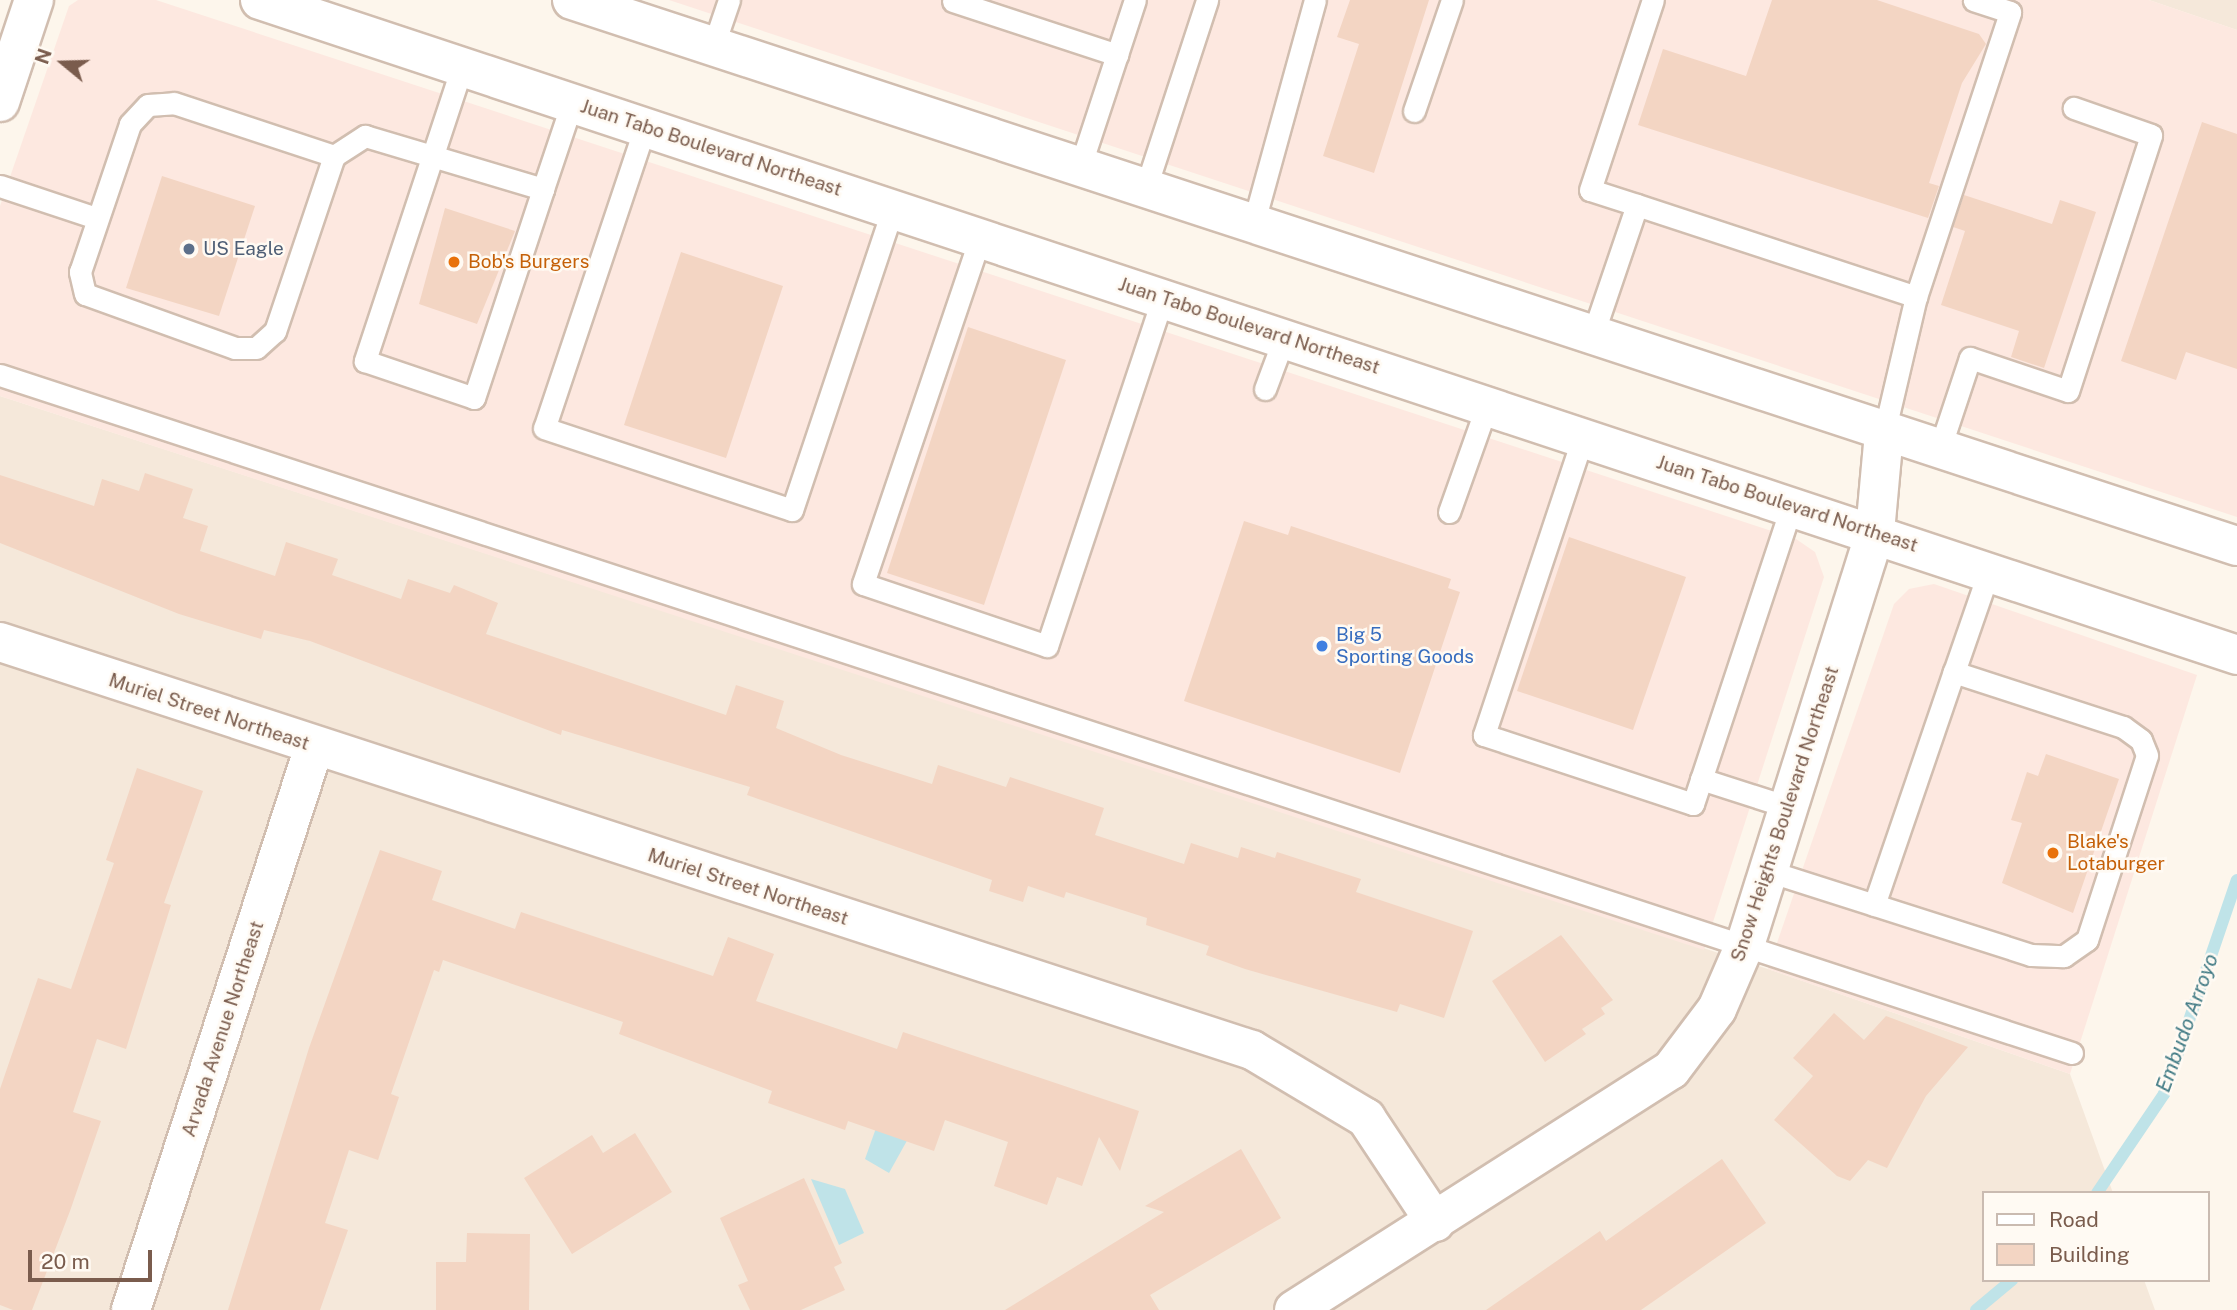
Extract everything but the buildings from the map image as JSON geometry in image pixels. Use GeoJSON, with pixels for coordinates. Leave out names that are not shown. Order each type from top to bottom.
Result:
{"type":"FeatureCollection","features":[{"type":"Feature","properties":{"kind":"main road"},"geometry":{"type":"LineString","coordinates":[[3,83],[34,0]]}},
{"type":"Feature","properties":{"kind":"main road","name":"Juan Tabo Boulevard Northeast"},"geometry":{"type":"LineString","coordinates":[[260,0],[1875,532],[2233,653]]}},
{"type":"Feature","properties":{"kind":"main road"},"geometry":{"type":"LineString","coordinates":[[572,0],[1884,433],[2237,546]]}},
{"type":"Feature","properties":{"kind":"main road","name":"Snow Heights Boulevard Northeast"},"geometry":{"type":"LineString","coordinates":[[1294,1310],[1671,1070],[1717,1009],[1746,942],[1875,532],[1884,433]]}},
{"type":"Feature","properties":{"kind":"main road","name":"Muriel Street Northeast"},"geometry":{"type":"LineString","coordinates":[[0,642],[314,747],[1252,1050],[1366,1118],[1436,1222]]}},
{"type":"Feature","properties":{"kind":"main road","name":"Arvada Avenue Northeast"},"geometry":{"type":"LineString","coordinates":[[131,1310],[314,747]]}},
{"type":"Feature","properties":{"kind":"lane"},"geometry":{"type":"LineString","coordinates":[[713,47],[729,0]]}},
{"type":"Feature","properties":{"kind":"lane"},"geometry":{"type":"LineString","coordinates":[[953,0],[1117,55]]}},
{"type":"Feature","properties":{"kind":"lane"},"geometry":{"type":"LineString","coordinates":[[1080,167],[1135,0]]}},
{"type":"Feature","properties":{"kind":"lane"},"geometry":{"type":"LineString","coordinates":[[1144,190],[1207,0]]}},
{"type":"Feature","properties":{"kind":"lane"},"geometry":{"type":"LineString","coordinates":[[1253,225],[1315,0]]}},
{"type":"Feature","properties":{"kind":"lane"},"geometry":{"type":"LineString","coordinates":[[1414,111],[1452,0]]}},
{"type":"Feature","properties":{"kind":"lane"},"geometry":{"type":"LineString","coordinates":[[1653,0],[1590,190],[1916,297]]}},
{"type":"Feature","properties":{"kind":"lane"},"geometry":{"type":"LineString","coordinates":[[1884,433],[1916,297],[2010,12],[1974,0]]}},
{"type":"Feature","properties":{"kind":"lane"},"geometry":{"type":"LineString","coordinates":[[462,67],[365,361],[474,397],[572,103]]}},
{"type":"Feature","properties":{"kind":"lane"},"geometry":{"type":"LineString","coordinates":[[334,156],[174,103],[148,106],[130,124],[96,218],[80,272],[85,294],[236,348],[256,348],[275,331],[334,156],[365,136],[543,189]]}},
{"type":"Feature","properties":{"kind":"lane"},"geometry":{"type":"LineString","coordinates":[[1939,451],[1970,358],[2068,391],[2151,135],[2074,108]]}},
{"type":"Feature","properties":{"kind":"lane"},"geometry":{"type":"LineString","coordinates":[[645,127],[544,428],[779,506],[792,510],[893,209]]}},
{"type":"Feature","properties":{"kind":"lane"},"geometry":{"type":"LineString","coordinates":[[0,186],[96,218]]}},
{"type":"Feature","properties":{"kind":"lane"},"geometry":{"type":"LineString","coordinates":[[1592,337],[1637,205]]}},
{"type":"Feature","properties":{"kind":"lane"},"geometry":{"type":"LineString","coordinates":[[980,238],[863,584],[1047,646],[1163,298]]}},
{"type":"Feature","properties":{"kind":"lane"},"geometry":{"type":"LineString","coordinates":[[1265,389],[1284,338]]}},
{"type":"Feature","properties":{"kind":"lane"},"geometry":{"type":"LineString","coordinates":[[0,374],[1746,942],[2072,1053]]}},
{"type":"Feature","properties":{"kind":"lane"},"geometry":{"type":"LineString","coordinates":[[1449,512],[1487,405]]}},
{"type":"Feature","properties":{"kind":"lane"},"geometry":{"type":"LineString","coordinates":[[1583,437],[1484,735],[1693,804],[1792,505]]}},
{"type":"Feature","properties":{"kind":"lane"},"geometry":{"type":"LineString","coordinates":[[1874,905],[1989,570]]}},
{"type":"Feature","properties":{"kind":"lane"},"geometry":{"type":"LineString","coordinates":[[1768,871],[2031,955],[2064,956],[2087,940],[2147,755],[2141,740],[2123,727],[1954,672]]}},
{"type":"Feature","properties":{"kind":"lane"},"geometry":{"type":"LineString","coordinates":[[1701,779],[1788,807]]}},
{"type":"Feature","properties":{"kind":"shaded area"},"geometry":{"type":"Polygon","coordinates":[[[78,0],[156,0],[1796,539],[1815,552],[1824,577],[1704,950],[0,396],[0,206],[69,6],[78,0]]]}},
{"type":"Feature","properties":{"kind":"shaded area"},"geometry":{"type":"Polygon","coordinates":[[[669,0],[2149,0],[2237,30],[2237,517],[669,0]]]}},
{"type":"Feature","properties":{"kind":"shaded area"},"geometry":{"type":"Polygon","coordinates":[[[2149,0],[2237,0],[2237,30],[2149,0]]]}},
{"type":"Feature","properties":{"kind":"shaded area"},"geometry":{"type":"Polygon","coordinates":[[[0,396],[1768,969],[2070,1074],[2112,1191],[1982,1191],[1982,1282],[2145,1282],[2155,1310],[0,1310],[0,396]]]}},
{"type":"Feature","properties":{"kind":"shaded area"},"geometry":{"type":"Polygon","coordinates":[[[1934,584],[2197,675],[2070,1074],[1768,969],[1894,604],[1909,589],[1934,584]]]}},
{"type":"Feature","properties":{"kind":"water"},"geometry":{"type":"Polygon","coordinates":[[[881,1114],[914,1128],[889,1173],[865,1159],[881,1114]]]}},
{"type":"Feature","properties":{"kind":"water"},"geometry":{"type":"Polygon","coordinates":[[[811,1179],[845,1189],[864,1233],[839,1245],[811,1179]]]}},
{"type":"Feature","properties":{"kind":"waterway","name":"Embudo Arroyo"},"geometry":{"type":"LineString","coordinates":[[2098,1191],[2164,1094],[2237,880]]}},
{"type":"Feature","properties":{"kind":"waterway","name":"Embudo Arroyo"},"geometry":{"type":"LineString","coordinates":[[1976,1310],[2010,1282]]}},
{"type":"Feature","properties":{"kind":"place","name":"US Eagle"},"geometry":{"type":"Point","coordinates":[189,249]}},
{"type":"Feature","properties":{"kind":"place","name":"Bob's Burgers"},"geometry":{"type":"Point","coordinates":[454,262]}},
{"type":"Feature","properties":{"kind":"place","name":"Big 5 Sporting Goods"},"geometry":{"type":"Point","coordinates":[1322,646]}},
{"type":"Feature","properties":{"kind":"place","name":"Blake's Lotaburger"},"geometry":{"type":"Point","coordinates":[2053,853]}}]}
